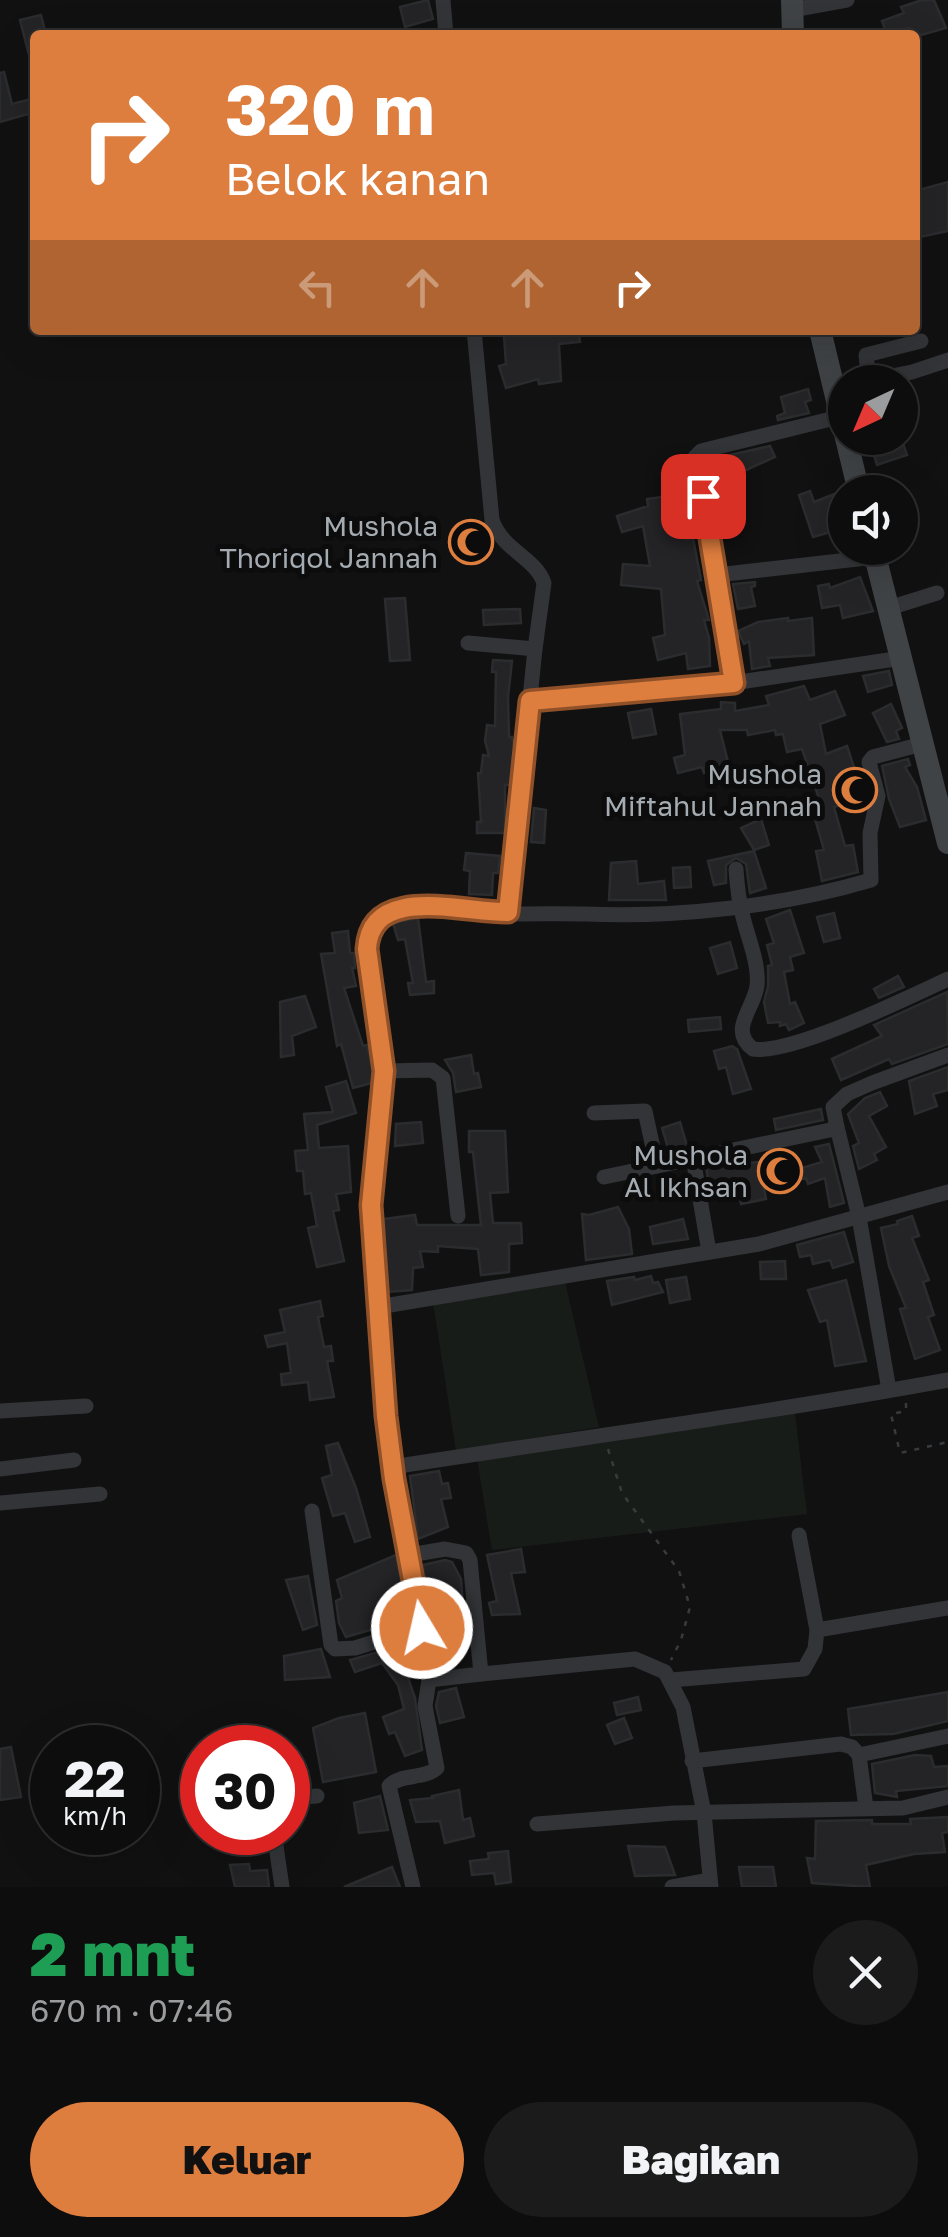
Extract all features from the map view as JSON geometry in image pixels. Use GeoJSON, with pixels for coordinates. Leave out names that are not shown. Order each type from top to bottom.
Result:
{"type":"FeatureCollection","features":[{"type":"Feature","properties":{"kind":"street"},"geometry":{"type":"LineString","coordinates":[[443,0],[446,30]]}},
{"type":"Feature","properties":{"kind":"street"},"geometry":{"type":"LineString","coordinates":[[793,30],[792,5],[846,0]]}},
{"type":"Feature","properties":{"kind":"street"},"geometry":{"type":"LineString","coordinates":[[474,335],[492,520],[501,540],[534,566],[544,583],[508,912]]}},
{"type":"Feature","properties":{"kind":"street"},"geometry":{"type":"LineString","coordinates":[[822,335],[832,365]]}},
{"type":"Feature","properties":{"kind":"street"},"geometry":{"type":"LineString","coordinates":[[866,365],[866,355],[921,341]]}},
{"type":"Feature","properties":{"kind":"street"},"geometry":{"type":"LineString","coordinates":[[918,370],[948,360]]}},
{"type":"Feature","properties":{"kind":"street"},"geometry":{"type":"LineString","coordinates":[[734,683],[695,457],[762,434],[828,419]]}},
{"type":"Feature","properties":{"kind":"street"},"geometry":{"type":"LineString","coordinates":[[717,575],[828,559]]}},
{"type":"Feature","properties":{"kind":"street"},"geometry":{"type":"LineString","coordinates":[[877,565],[922,744],[940,780],[948,843]]}},
{"type":"Feature","properties":{"kind":"street"},"geometry":{"type":"LineString","coordinates":[[888,608],[938,593]]}},
{"type":"Feature","properties":{"kind":"street"},"geometry":{"type":"LineString","coordinates":[[468,643],[535,648]]}},
{"type":"Feature","properties":{"kind":"street"},"geometry":{"type":"LineString","coordinates":[[530,701],[734,683],[902,658]]}},
{"type":"Feature","properties":{"kind":"street"},"geometry":{"type":"LineString","coordinates":[[413,1887],[388,1789],[393,1781],[432,1773],[437,1768],[425,1706],[429,1680],[422,1628],[392,1467],[378,1307],[371,1205],[384,1071],[368,932],[391,911],[433,906],[642,915],[829,893],[872,880],[870,833],[878,796],[869,762],[874,757],[922,744]]}},
{"type":"Feature","properties":{"kind":"street"},"geometry":{"type":"LineString","coordinates":[[736,869],[757,977],[742,1028],[743,1039],[754,1050],[772,1049],[845,1025],[948,979]]}},
{"type":"Feature","properties":{"kind":"street"},"geometry":{"type":"LineString","coordinates":[[889,1390],[859,1217],[833,1106],[847,1094],[948,1055]]}},
{"type":"Feature","properties":{"kind":"street"},"geometry":{"type":"LineString","coordinates":[[384,1071],[432,1070],[443,1078],[458,1216]]}},
{"type":"Feature","properties":{"kind":"street"},"geometry":{"type":"LineString","coordinates":[[594,1113],[644,1111],[657,1166]]}},
{"type":"Feature","properties":{"kind":"street"},"geometry":{"type":"LineString","coordinates":[[604,1178],[837,1127]]}},
{"type":"Feature","properties":{"kind":"street"},"geometry":{"type":"LineString","coordinates":[[693,1158],[709,1252]]}},
{"type":"Feature","properties":{"kind":"street"},"geometry":{"type":"LineString","coordinates":[[378,1307],[759,1244],[948,1192]]}},
{"type":"Feature","properties":{"kind":"street"},"geometry":{"type":"LineString","coordinates":[[392,1467],[801,1407],[948,1380]]}},
{"type":"Feature","properties":{"kind":"street"},"geometry":{"type":"LineString","coordinates":[[0,1411],[86,1406]]}},
{"type":"Feature","properties":{"kind":"street"},"geometry":{"type":"LineString","coordinates":[[0,1468],[74,1460]]}},
{"type":"Feature","properties":{"kind":"street"},"geometry":{"type":"LineString","coordinates":[[0,1504],[100,1494]]}},
{"type":"Feature","properties":{"kind":"street"},"geometry":{"type":"LineString","coordinates":[[312,1511],[331,1646],[355,1648],[422,1628]]}},
{"type":"Feature","properties":{"kind":"street"},"geometry":{"type":"LineString","coordinates":[[429,1680],[635,1659],[668,1676],[804,1669],[815,1648],[816,1630],[800,1535]]}},
{"type":"Feature","properties":{"kind":"street"},"geometry":{"type":"LineString","coordinates":[[410,1556],[445,1549],[466,1553],[470,1560],[481,1674]]}},
{"type":"Feature","properties":{"kind":"street"},"geometry":{"type":"LineString","coordinates":[[816,1630],[948,1608]]}},
{"type":"Feature","properties":{"kind":"street"},"geometry":{"type":"LineString","coordinates":[[668,1676],[683,1707],[704,1813],[710,1884],[672,1887]]}},
{"type":"Feature","properties":{"kind":"street"},"geometry":{"type":"LineString","coordinates":[[859,1755],[948,1736]]}},
{"type":"Feature","properties":{"kind":"street"},"geometry":{"type":"LineString","coordinates":[[692,1761],[842,1744],[859,1755],[866,1808]]}},
{"type":"Feature","properties":{"kind":"street"},"geometry":{"type":"LineString","coordinates":[[310,1796],[316,1796]]}},
{"type":"Feature","properties":{"kind":"street"},"geometry":{"type":"LineString","coordinates":[[536,1824],[704,1813],[904,1808],[948,1797]]}},
{"type":"Feature","properties":{"kind":"street"},"geometry":{"type":"LineString","coordinates":[[277,1855],[282,1887]]}},
{"type":"Feature","properties":{"kind":"path"},"geometry":{"type":"LineString","coordinates":[[906,1403],[906,1411],[891,1414],[900,1452],[948,1442]]}},
{"type":"Feature","properties":{"kind":"path"},"geometry":{"type":"LineString","coordinates":[[603,1434],[622,1493],[662,1544],[678,1571],[690,1606],[668,1676]]}},
{"type":"Feature","properties":{"kind":"shaded area"},"geometry":{"type":"Polygon","coordinates":[[[565,1282],[599,1427],[456,1451],[433,1302],[565,1282]]]}},
{"type":"Feature","properties":{"kind":"shaded area"},"geometry":{"type":"Polygon","coordinates":[[[795,1414],[807,1514],[492,1550],[477,1459],[795,1414]]]}},
{"type":"Feature","properties":{"kind":"building"},"geometry":{"type":"Polygon","coordinates":[[[428,0],[433,19],[405,27],[400,7],[428,0]]]}},
{"type":"Feature","properties":{"kind":"building"},"geometry":{"type":"Polygon","coordinates":[[[934,0],[946,28],[921,35],[920,30],[909,28],[885,30],[882,21],[904,13],[901,7],[934,0]]]}},
{"type":"Feature","properties":{"kind":"building"},"geometry":{"type":"Polygon","coordinates":[[[41,15],[45,30],[30,30],[30,59],[20,20],[41,15]]]}},
{"type":"Feature","properties":{"kind":"building"},"geometry":{"type":"Polygon","coordinates":[[[4,72],[12,104],[30,99],[30,113],[0,122],[0,73],[4,72]]]}},
{"type":"Feature","properties":{"kind":"building"},"geometry":{"type":"Polygon","coordinates":[[[948,182],[948,231],[920,237],[920,190],[948,182]]]}},
{"type":"Feature","properties":{"kind":"building"},"geometry":{"type":"Polygon","coordinates":[[[579,335],[580,342],[559,344],[561,381],[539,384],[538,379],[506,388],[499,366],[506,364],[504,336],[579,335]]]}},
{"type":"Feature","properties":{"kind":"building"},"geometry":{"type":"Polygon","coordinates":[[[808,389],[811,400],[805,402],[809,413],[778,420],[777,416],[785,413],[781,397],[808,389]]]}},
{"type":"Feature","properties":{"kind":"building"},"geometry":{"type":"Polygon","coordinates":[[[770,446],[775,457],[733,476],[726,456],[770,446]]]}},
{"type":"Feature","properties":{"kind":"building"},"geometry":{"type":"Polygon","coordinates":[[[874,455],[907,455],[877,465],[874,455]]]}},
{"type":"Feature","properties":{"kind":"building"},"geometry":{"type":"Polygon","coordinates":[[[684,485],[686,501],[681,502],[685,539],[693,538],[701,580],[697,581],[709,620],[704,620],[710,666],[688,669],[686,653],[658,660],[653,638],[665,635],[661,589],[621,585],[623,564],[650,566],[643,526],[622,532],[617,516],[648,506],[647,499],[669,496],[667,487],[684,485]]]}},
{"type":"Feature","properties":{"kind":"building"},"geometry":{"type":"Polygon","coordinates":[[[810,491],[814,502],[828,496],[828,533],[813,537],[799,495],[810,491]]]}},
{"type":"Feature","properties":{"kind":"building","name":"Mushola Thoriqol Jannah"},"geometry":{"type":"Polygon","coordinates":[[[477,529],[485,545],[465,555],[457,539],[477,529]]]}},
{"type":"Feature","properties":{"kind":"building"},"geometry":{"type":"Polygon","coordinates":[[[860,577],[873,611],[843,618],[840,605],[822,608],[818,586],[829,584],[830,588],[860,577]]]}},
{"type":"Feature","properties":{"kind":"building"},"geometry":{"type":"Polygon","coordinates":[[[755,582],[751,587],[755,606],[738,609],[733,584],[755,582]]]}},
{"type":"Feature","properties":{"kind":"building"},"geometry":{"type":"Polygon","coordinates":[[[405,598],[410,660],[390,661],[385,599],[405,598]]]}},
{"type":"Feature","properties":{"kind":"building"},"geometry":{"type":"Polygon","coordinates":[[[520,609],[521,623],[484,625],[483,610],[520,609]]]}},
{"type":"Feature","properties":{"kind":"building"},"geometry":{"type":"Polygon","coordinates":[[[812,618],[814,655],[768,658],[770,666],[752,669],[749,641],[744,644],[738,631],[758,622],[812,618]]]}},
{"type":"Feature","properties":{"kind":"building"},"geometry":{"type":"Polygon","coordinates":[[[493,660],[512,661],[508,697],[509,737],[514,747],[510,785],[505,785],[505,833],[477,833],[477,822],[481,822],[478,773],[483,755],[489,756],[485,741],[487,725],[495,726],[493,660]]]}},
{"type":"Feature","properties":{"kind":"building"},"geometry":{"type":"Polygon","coordinates":[[[889,671],[892,685],[868,692],[863,676],[889,671]]]}},
{"type":"Feature","properties":{"kind":"building"},"geometry":{"type":"Polygon","coordinates":[[[804,686],[810,700],[835,691],[845,715],[820,724],[826,754],[847,746],[864,798],[834,807],[845,846],[853,845],[858,872],[822,881],[816,851],[824,850],[813,812],[823,810],[802,749],[787,752],[783,734],[776,735],[775,730],[748,735],[747,730],[720,730],[729,766],[704,773],[702,767],[678,773],[674,758],[685,755],[680,714],[721,709],[721,702],[735,703],[735,711],[769,705],[766,696],[804,686]]]}},
{"type":"Feature","properties":{"kind":"building"},"geometry":{"type":"Polygon","coordinates":[[[891,704],[902,728],[896,731],[899,739],[887,742],[873,713],[891,704]]]}},
{"type":"Feature","properties":{"kind":"building"},"geometry":{"type":"Polygon","coordinates":[[[651,709],[656,734],[633,738],[628,713],[651,709]]]}},
{"type":"Feature","properties":{"kind":"building"},"geometry":{"type":"Polygon","coordinates":[[[908,759],[910,765],[905,767],[917,787],[926,820],[900,827],[882,766],[908,759]]]}},
{"type":"Feature","properties":{"kind":"building"},"geometry":{"type":"Polygon","coordinates":[[[534,808],[546,810],[544,843],[531,842],[534,808]]]}},
{"type":"Feature","properties":{"kind":"building"},"geometry":{"type":"Polygon","coordinates":[[[761,819],[769,845],[754,850],[741,828],[761,819]]]}},
{"type":"Feature","properties":{"kind":"building"},"geometry":{"type":"Polygon","coordinates":[[[754,851],[766,888],[750,893],[746,864],[736,858],[726,865],[726,883],[714,885],[708,861],[754,851]]]}},
{"type":"Feature","properties":{"kind":"building"},"geometry":{"type":"Polygon","coordinates":[[[466,853],[500,856],[498,873],[493,873],[492,895],[469,894],[470,871],[464,870],[466,853]]]}},
{"type":"Feature","properties":{"kind":"building"},"geometry":{"type":"Polygon","coordinates":[[[636,861],[638,884],[664,881],[666,900],[609,900],[611,863],[636,861]]]}},
{"type":"Feature","properties":{"kind":"building"},"geometry":{"type":"Polygon","coordinates":[[[690,867],[691,887],[674,888],[673,868],[690,867]]]}},
{"type":"Feature","properties":{"kind":"building"},"geometry":{"type":"Polygon","coordinates":[[[790,910],[804,953],[790,957],[793,970],[784,972],[790,1004],[795,1002],[804,1023],[789,1030],[780,1022],[768,1023],[764,1002],[768,966],[772,965],[767,945],[774,943],[766,919],[790,910]]]}},
{"type":"Feature","properties":{"kind":"building"},"geometry":{"type":"Polygon","coordinates":[[[834,913],[840,938],[824,942],[817,917],[834,913]]]}},
{"type":"Feature","properties":{"kind":"building"},"geometry":{"type":"Polygon","coordinates":[[[418,918],[426,982],[434,981],[434,993],[410,995],[408,983],[413,983],[405,939],[398,940],[393,923],[418,918]]]}},
{"type":"Feature","properties":{"kind":"building"},"geometry":{"type":"Polygon","coordinates":[[[348,931],[356,986],[344,988],[373,1071],[372,1083],[353,1088],[341,1044],[337,1046],[321,954],[335,953],[332,933],[348,931]]]}},
{"type":"Feature","properties":{"kind":"building"},"geometry":{"type":"Polygon","coordinates":[[[730,942],[737,968],[718,974],[710,948],[730,942]]]}},
{"type":"Feature","properties":{"kind":"building"},"geometry":{"type":"Polygon","coordinates":[[[898,976],[904,987],[879,998],[874,989],[898,976]]]}},
{"type":"Feature","properties":{"kind":"building"},"geometry":{"type":"Polygon","coordinates":[[[947,992],[948,1044],[892,1064],[889,1059],[841,1080],[832,1059],[882,1036],[874,1025],[947,992]]]}},
{"type":"Feature","properties":{"kind":"building"},"geometry":{"type":"Polygon","coordinates":[[[305,996],[316,1027],[292,1036],[294,1055],[281,1057],[280,1002],[305,996]]]}},
{"type":"Feature","properties":{"kind":"building"},"geometry":{"type":"Polygon","coordinates":[[[720,1017],[721,1029],[689,1032],[688,1020],[720,1017]]]}},
{"type":"Feature","properties":{"kind":"building"},"geometry":{"type":"Polygon","coordinates":[[[732,1046],[737,1049],[751,1089],[733,1094],[726,1067],[719,1069],[714,1051],[732,1046]]]}},
{"type":"Feature","properties":{"kind":"building"},"geometry":{"type":"Polygon","coordinates":[[[471,1055],[481,1087],[456,1092],[453,1073],[445,1060],[471,1055]]]}},
{"type":"Feature","properties":{"kind":"building"},"geometry":{"type":"Polygon","coordinates":[[[948,1067],[948,1090],[933,1094],[937,1106],[915,1114],[909,1081],[948,1067]]]}},
{"type":"Feature","properties":{"kind":"building"},"geometry":{"type":"Polygon","coordinates":[[[346,1081],[356,1113],[317,1125],[319,1148],[348,1146],[351,1192],[336,1194],[339,1210],[333,1211],[344,1261],[317,1267],[308,1228],[317,1226],[311,1193],[305,1194],[303,1171],[297,1171],[295,1151],[308,1150],[304,1114],[333,1112],[326,1087],[346,1081]]]}},
{"type":"Feature","properties":{"kind":"building"},"geometry":{"type":"Polygon","coordinates":[[[880,1092],[887,1106],[869,1116],[886,1147],[874,1154],[877,1160],[859,1169],[853,1146],[859,1143],[848,1114],[865,1098],[880,1092]]]}},
{"type":"Feature","properties":{"kind":"building"},"geometry":{"type":"Polygon","coordinates":[[[821,1109],[823,1120],[776,1130],[774,1119],[821,1109]]]}},
{"type":"Feature","properties":{"kind":"building"},"geometry":{"type":"Polygon","coordinates":[[[421,1122],[423,1143],[395,1146],[396,1124],[421,1122]]]}},
{"type":"Feature","properties":{"kind":"building"},"geometry":{"type":"Polygon","coordinates":[[[680,1122],[687,1146],[669,1151],[662,1128],[680,1122]]]}},
{"type":"Feature","properties":{"kind":"building"},"geometry":{"type":"Polygon","coordinates":[[[469,1131],[505,1131],[508,1192],[490,1193],[493,1223],[521,1223],[522,1243],[509,1244],[509,1272],[481,1275],[478,1249],[438,1246],[438,1252],[420,1251],[423,1267],[413,1268],[412,1290],[387,1292],[383,1219],[415,1215],[417,1225],[481,1225],[469,1131]]]}},
{"type":"Feature","properties":{"kind":"building"},"geometry":{"type":"Polygon","coordinates":[[[829,1144],[844,1203],[830,1207],[825,1178],[808,1184],[806,1178],[764,1189],[766,1199],[741,1204],[739,1193],[711,1197],[706,1167],[759,1162],[785,1155],[789,1172],[822,1162],[815,1147],[829,1144]]]}},
{"type":"Feature","properties":{"kind":"building"},"geometry":{"type":"Polygon","coordinates":[[[618,1207],[629,1229],[632,1254],[586,1260],[582,1214],[618,1207]]]}},
{"type":"Feature","properties":{"kind":"building"},"geometry":{"type":"Polygon","coordinates":[[[912,1216],[919,1236],[912,1238],[929,1280],[923,1282],[934,1315],[928,1317],[940,1350],[915,1359],[900,1309],[906,1308],[889,1266],[881,1228],[912,1216]]]}},
{"type":"Feature","properties":{"kind":"building"},"geometry":{"type":"Polygon","coordinates":[[[683,1219],[688,1239],[653,1244],[650,1227],[683,1219]]]}},
{"type":"Feature","properties":{"kind":"building"},"geometry":{"type":"Polygon","coordinates":[[[844,1232],[853,1262],[833,1268],[830,1260],[813,1264],[811,1255],[800,1257],[797,1245],[844,1232]]]}},
{"type":"Feature","properties":{"kind":"building"},"geometry":{"type":"Polygon","coordinates":[[[785,1261],[786,1279],[761,1279],[760,1262],[785,1261]]]}},
{"type":"Feature","properties":{"kind":"building"},"geometry":{"type":"Polygon","coordinates":[[[651,1276],[663,1292],[612,1305],[607,1281],[651,1276]]]}},
{"type":"Feature","properties":{"kind":"building"},"geometry":{"type":"Polygon","coordinates":[[[686,1277],[690,1299],[670,1303],[666,1280],[686,1277]]]}},
{"type":"Feature","properties":{"kind":"building"},"geometry":{"type":"Polygon","coordinates":[[[846,1280],[866,1361],[835,1366],[827,1320],[820,1322],[808,1290],[846,1280]]]}},
{"type":"Feature","properties":{"kind":"building"},"geometry":{"type":"Polygon","coordinates":[[[320,1301],[323,1316],[318,1317],[324,1347],[331,1346],[333,1361],[327,1361],[334,1397],[310,1400],[308,1382],[282,1385],[281,1374],[291,1373],[287,1343],[268,1347],[265,1336],[285,1332],[280,1310],[320,1301]]]}},
{"type":"Feature","properties":{"kind":"building"},"geometry":{"type":"Polygon","coordinates":[[[338,1443],[370,1537],[355,1542],[345,1513],[333,1516],[322,1478],[332,1475],[326,1446],[338,1443]]]}},
{"type":"Feature","properties":{"kind":"building"},"geometry":{"type":"Polygon","coordinates":[[[439,1471],[442,1484],[448,1483],[451,1498],[441,1499],[448,1527],[418,1539],[410,1476],[439,1471]]]}},
{"type":"Feature","properties":{"kind":"building"},"geometry":{"type":"Polygon","coordinates":[[[521,1549],[525,1572],[511,1573],[520,1614],[492,1615],[489,1603],[497,1601],[487,1555],[521,1549]]]}},
{"type":"Feature","properties":{"kind":"building"},"geometry":{"type":"Polygon","coordinates":[[[396,1555],[408,1619],[346,1637],[339,1623],[336,1601],[342,1598],[337,1580],[396,1555]]]}},
{"type":"Feature","properties":{"kind":"building"},"geometry":{"type":"Polygon","coordinates":[[[452,1562],[461,1579],[463,1606],[449,1606],[452,1638],[434,1639],[423,1565],[452,1562]]]}},
{"type":"Feature","properties":{"kind":"building"},"geometry":{"type":"Polygon","coordinates":[[[308,1576],[317,1625],[303,1630],[286,1580],[308,1576]]]}},
{"type":"Feature","properties":{"kind":"building"},"geometry":{"type":"Polygon","coordinates":[[[410,1643],[412,1648],[399,1654],[408,1667],[405,1669],[415,1698],[422,1750],[405,1756],[395,1732],[389,1734],[383,1717],[404,1709],[398,1685],[382,1663],[355,1672],[350,1660],[410,1643]]]}},
{"type":"Feature","properties":{"kind":"building"},"geometry":{"type":"Polygon","coordinates":[[[321,1649],[330,1677],[285,1680],[284,1656],[321,1649]]]}},
{"type":"Feature","properties":{"kind":"building"},"geometry":{"type":"Polygon","coordinates":[[[456,1688],[464,1717],[440,1723],[436,1706],[439,1692],[456,1688]]]}},
{"type":"Feature","properties":{"kind":"building"},"geometry":{"type":"Polygon","coordinates":[[[948,1692],[948,1721],[893,1734],[851,1735],[848,1709],[948,1692]]]}},
{"type":"Feature","properties":{"kind":"building"},"geometry":{"type":"Polygon","coordinates":[[[638,1697],[641,1710],[617,1715],[614,1703],[638,1697]]]}},
{"type":"Feature","properties":{"kind":"building"},"geometry":{"type":"Polygon","coordinates":[[[365,1713],[376,1772],[323,1782],[313,1728],[365,1713]]]}},
{"type":"Feature","properties":{"kind":"building"},"geometry":{"type":"Polygon","coordinates":[[[624,1718],[632,1738],[615,1744],[607,1725],[624,1718]]]}},
{"type":"Feature","properties":{"kind":"building"},"geometry":{"type":"Polygon","coordinates":[[[11,1747],[21,1797],[0,1800],[0,1749],[11,1747]]]}},
{"type":"Feature","properties":{"kind":"building"},"geometry":{"type":"Polygon","coordinates":[[[915,1755],[931,1756],[934,1767],[948,1766],[948,1786],[896,1791],[897,1797],[875,1793],[872,1764],[915,1755]]]}},
{"type":"Feature","properties":{"kind":"building"},"geometry":{"type":"Polygon","coordinates":[[[459,1790],[463,1820],[470,1818],[474,1836],[445,1843],[440,1821],[416,1822],[410,1800],[459,1790]]]}},
{"type":"Feature","properties":{"kind":"building"},"geometry":{"type":"Polygon","coordinates":[[[380,1796],[388,1830],[359,1833],[354,1803],[380,1796]]]}},
{"type":"Feature","properties":{"kind":"building"},"geometry":{"type":"Polygon","coordinates":[[[948,1817],[948,1832],[942,1833],[945,1852],[914,1854],[866,1865],[870,1887],[812,1883],[807,1858],[815,1859],[816,1821],[911,1824],[910,1819],[948,1817]]]}},
{"type":"Feature","properties":{"kind":"building"},"geometry":{"type":"Polygon","coordinates":[[[628,1846],[665,1847],[675,1875],[635,1876],[628,1846]]]}},
{"type":"Feature","properties":{"kind":"building"},"geometry":{"type":"Polygon","coordinates":[[[508,1851],[511,1882],[496,1884],[494,1873],[472,1875],[470,1861],[489,1859],[488,1853],[508,1851]]]}},
{"type":"Feature","properties":{"kind":"building"},"geometry":{"type":"Polygon","coordinates":[[[249,1864],[250,1871],[267,1870],[269,1887],[235,1887],[230,1865],[249,1864]]]}},
{"type":"Feature","properties":{"kind":"building"},"geometry":{"type":"Polygon","coordinates":[[[392,1867],[400,1887],[344,1887],[392,1867]]]}},
{"type":"Feature","properties":{"kind":"building"},"geometry":{"type":"Polygon","coordinates":[[[739,1867],[773,1867],[776,1887],[742,1887],[739,1867]]]}},
{"type":"Feature","properties":{"kind":"place","name":"Mushola Thoriqol Jannah"},"geometry":{"type":"Point","coordinates":[471,542]}},
{"type":"Feature","properties":{"kind":"place","name":"Mushola Miftahul Jannah"},"geometry":{"type":"Point","coordinates":[855,790]}},
{"type":"Feature","properties":{"kind":"place","name":"Mushola Al Ikhsan"},"geometry":{"type":"Point","coordinates":[780,1171]}},
{"type":"Feature","properties":{"kind":"route"},"geometry":{"type":"LineString","coordinates":[[422,1628],[394,1479],[373,1258],[371,1205],[384,1071],[368,932],[391,911],[405,908],[433,906],[508,912],[530,701],[734,683],[703,496]]}}]}
